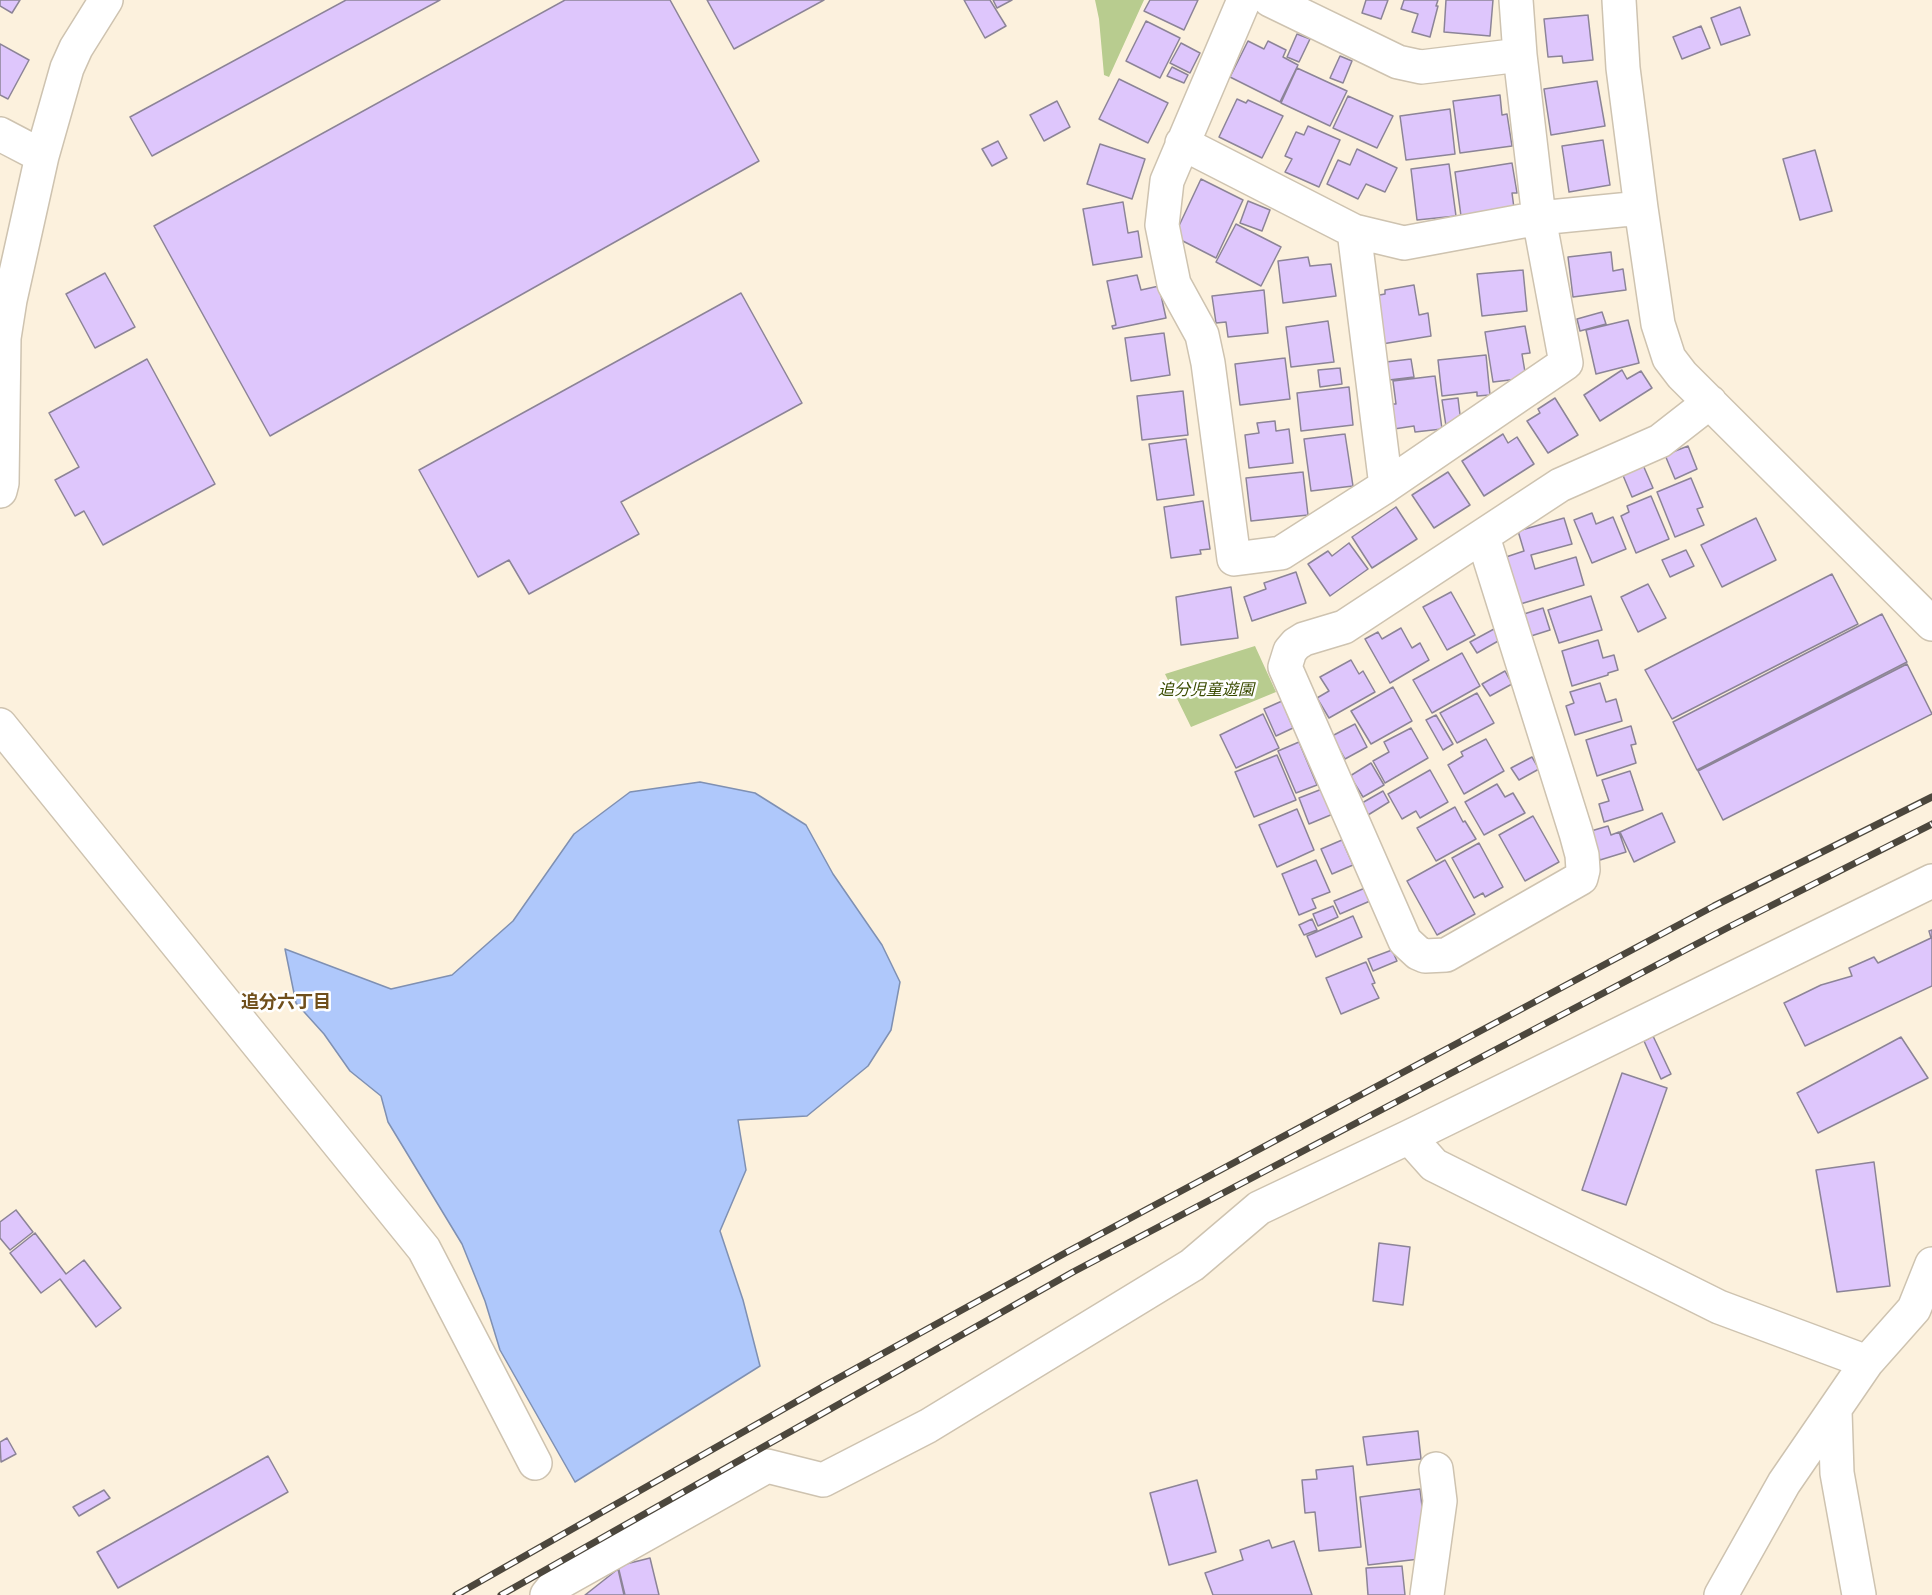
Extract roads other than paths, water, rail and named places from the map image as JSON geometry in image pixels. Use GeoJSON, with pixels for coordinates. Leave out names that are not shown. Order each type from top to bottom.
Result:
{"type":"FeatureCollection","features":[{"type":"Feature","properties":{"kind":"street"},"geometry":{"type":"LineString","coordinates":[[0,491],[6,319],[42,156],[67,68],[76,48],[106,0]]}},
{"type":"Feature","properties":{"kind":"street"},"geometry":{"type":"LineString","coordinates":[[1244,0],[1167,181],[1162,225],[1174,284],[1202,335],[1234,559],[1281,553],[1386,486],[1566,363],[1539,218],[1516,0]]}},
{"type":"Feature","properties":{"kind":"street"},"geometry":{"type":"LineString","coordinates":[[1270,0],[1398,62],[1421,67],[1520,55]]}},
{"type":"Feature","properties":{"kind":"street"},"geometry":{"type":"LineString","coordinates":[[1619,0],[1623,68],[1641,208],[1658,324],[1669,358],[1682,375],[1932,624]]}},
{"type":"Feature","properties":{"kind":"street"},"geometry":{"type":"LineString","coordinates":[[0,134],[42,156]]}},
{"type":"Feature","properties":{"kind":"street"},"geometry":{"type":"LineString","coordinates":[[1182,144],[1354,231],[1404,243],[1539,218],[1641,208]]}},
{"type":"Feature","properties":{"kind":"street"},"geometry":{"type":"LineString","coordinates":[[1354,231],[1386,486]]}},
{"type":"Feature","properties":{"kind":"street"},"geometry":{"type":"LineString","coordinates":[[1483,537],[1576,833],[1582,855],[1583,870],[1581,878],[1446,955],[1425,956],[1405,941],[1285,668],[1290,651],[1296,644],[1344,627],[1560,485],[1660,441],[1710,402]]}},
{"type":"Feature","properties":{"kind":"street"},"geometry":{"type":"LineString","coordinates":[[0,725],[424,1249],[535,1463]]}},
{"type":"Feature","properties":{"kind":"street"},"geometry":{"type":"LineString","coordinates":[[547,1595],[555,1585],[767,1466],[823,1480],[928,1426],[1192,1265],[1259,1208],[1932,881]]}},
{"type":"Feature","properties":{"kind":"street"},"geometry":{"type":"LineString","coordinates":[[1409,1137],[1434,1165],[1719,1308],[1867,1362]]}},
{"type":"Feature","properties":{"kind":"street"},"geometry":{"type":"LineString","coordinates":[[1721,1595],[1784,1483],[1867,1362],[1923,1319],[1932,1264]]}},
{"type":"Feature","properties":{"kind":"street"},"geometry":{"type":"LineString","coordinates":[[1834,1411],[1837,1473],[1859,1595]]}},
{"type":"Feature","properties":{"kind":"street"},"geometry":{"type":"LineString","coordinates":[[1427,1595],[1440,1501],[1436,1469]]}},
{"type":"Feature","properties":{"kind":"water"},"geometry":{"type":"Polygon","coordinates":[[[700,782],[755,793],[806,825],[833,874],[882,945],[900,982],[891,1030],[868,1066],[807,1116],[738,1120],[746,1170],[720,1231],[743,1300],[760,1366],[575,1482],[500,1350],[485,1301],[462,1244],[388,1122],[381,1096],[350,1071],[324,1034],[296,1003],[285,949],[391,989],[452,975],[513,921],[574,834],[630,792],[700,782]]]}},
{"type":"Feature","properties":{"kind":"railway"},"geometry":{"type":"LineString","coordinates":[[456,1595],[824,1386],[1067,1252],[1714,906],[1932,797]]}},
{"type":"Feature","properties":{"kind":"railway"},"geometry":{"type":"LineString","coordinates":[[501,1595],[1073,1272],[1727,928],[1932,824]]}},
{"type":"Feature","properties":{"kind":"district","name":"追分六丁目"},"geometry":{"type":"Point","coordinates":[286,1003]}},
{"type":"Feature","properties":{"kind":"park label","name":"追分児童遊園"},"geometry":{"type":"Point","coordinates":[1206,691]}}]}
